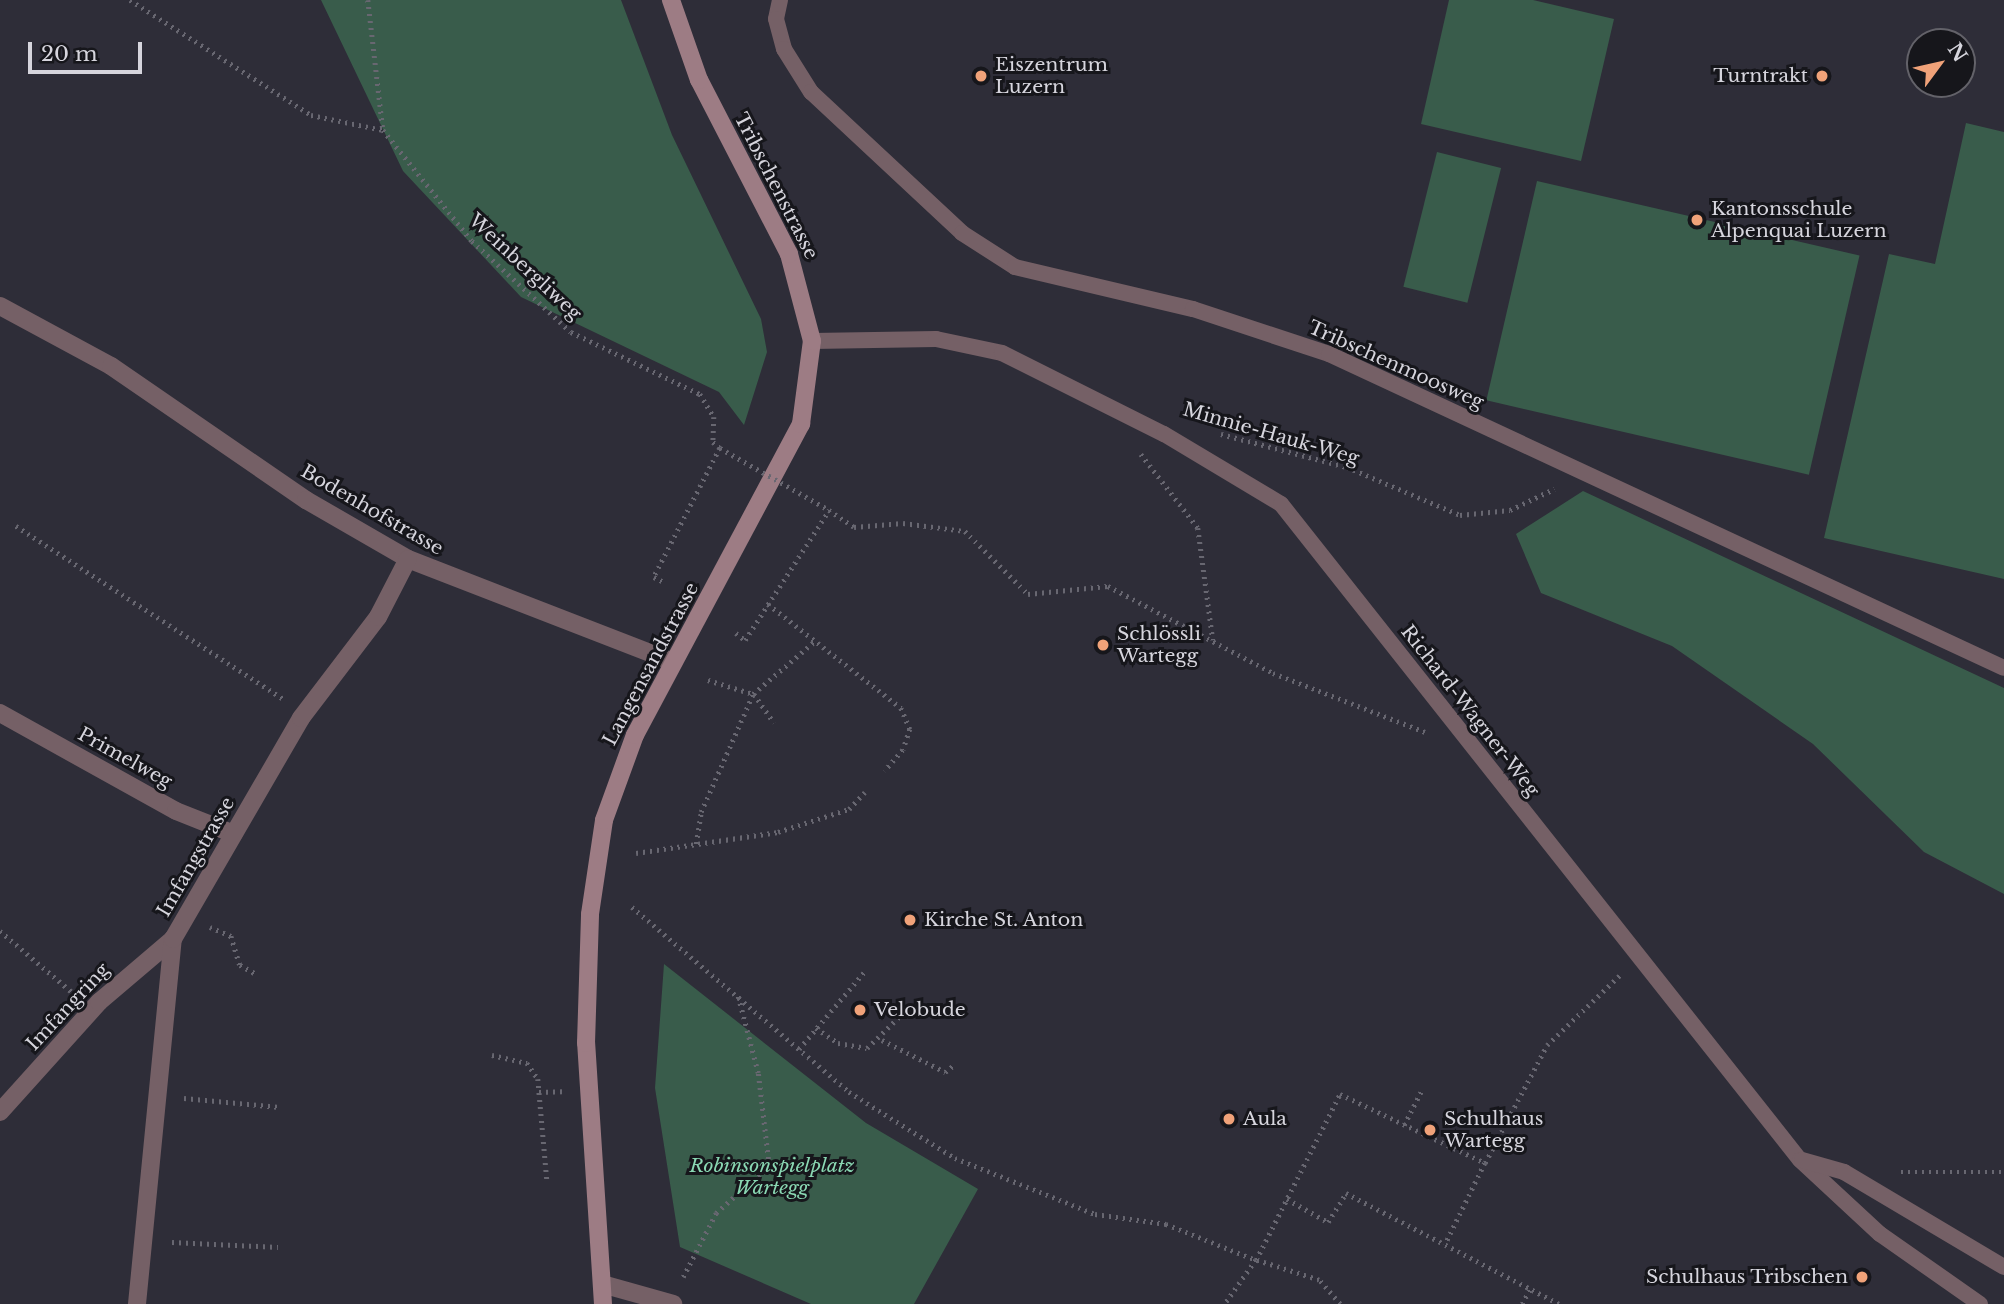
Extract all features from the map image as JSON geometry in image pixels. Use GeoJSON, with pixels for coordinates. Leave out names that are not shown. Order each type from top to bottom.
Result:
{"type":"FeatureCollection","features":[{"type":"Feature","properties":{"kind":"street","name":"Tribschenstrasse"},"geometry":{"type":"LineString","coordinates":[[671,0],[699,80],[789,254],[813,341],[807,397]]}},
{"type":"Feature","properties":{"kind":"street","name":"Bodenhofstrasse"},"geometry":{"type":"LineString","coordinates":[[0,306],[111,366],[306,500],[408,559],[674,662]]}},
{"type":"Feature","properties":{"kind":"street","name":"Langensandstrasse"},"geometry":{"type":"LineString","coordinates":[[603,1304],[586,1043],[590,914],[604,820],[625,756],[783,465],[807,397]]}},
{"type":"Feature","properties":{"kind":"street","name":"Imfangstrasse"},"geometry":{"type":"LineString","coordinates":[[137,1304],[173,939],[304,713],[378,617],[408,559]]}},
{"type":"Feature","properties":{"kind":"street","name":"Primelweg"},"geometry":{"type":"LineString","coordinates":[[0,713],[176,811],[234,834]]}},
{"type":"Feature","properties":{"kind":"street","name":"Imfangring"},"geometry":{"type":"LineString","coordinates":[[0,1111],[92,1009],[173,939]]}},
{"type":"Feature","properties":{"kind":"street"},"geometry":{"type":"LineString","coordinates":[[602,1284],[673,1304]]}},
{"type":"Feature","properties":{"kind":"lane","name":"Tribschenmoosweg"},"geometry":{"type":"LineString","coordinates":[[780,0],[776,19],[784,49],[811,92],[962,233],[1015,267],[1193,309],[1329,355],[2004,668]]}},
{"type":"Feature","properties":{"kind":"lane","name":"Richard-Wagner-Weg"},"geometry":{"type":"LineString","coordinates":[[813,341],[936,339],[1002,353],[1164,434],[1281,504],[1800,1160],[1880,1234],[1980,1304]]}},
{"type":"Feature","properties":{"kind":"lane"},"geometry":{"type":"LineString","coordinates":[[1800,1160],[1844,1172],[2004,1267]]}},
{"type":"Feature","properties":{"kind":"path"},"geometry":{"type":"LineString","coordinates":[[130,0],[311,115],[383,130],[368,0]]}},
{"type":"Feature","properties":{"kind":"path","name":"Weinbergliweg"},"geometry":{"type":"LineString","coordinates":[[383,130],[472,241],[571,331],[700,394],[714,417],[713,442],[720,448]]}},
{"type":"Feature","properties":{"kind":"path","name":"Minnie-Hauk-Weg"},"geometry":{"type":"LineString","coordinates":[[1205,430],[1347,467],[1460,515],[1510,510],[1586,473]]}},
{"type":"Feature","properties":{"kind":"path"},"geometry":{"type":"LineString","coordinates":[[1131,441],[1198,528],[1213,640]]}},
{"type":"Feature","properties":{"kind":"path"},"geometry":{"type":"LineString","coordinates":[[666,583],[654,577],[720,448],[854,527],[903,523],[965,531],[1028,594],[1108,586],[1273,673],[1473,750]]}},
{"type":"Feature","properties":{"kind":"path"},"geometry":{"type":"LineString","coordinates":[[736,633],[745,639],[829,510]]}},
{"type":"Feature","properties":{"kind":"path"},"geometry":{"type":"LineString","coordinates":[[16,526],[304,713]]}},
{"type":"Feature","properties":{"kind":"path"},"geometry":{"type":"LineString","coordinates":[[768,604],[901,708],[910,729],[903,750],[885,771]]}},
{"type":"Feature","properties":{"kind":"path"},"geometry":{"type":"LineString","coordinates":[[695,844],[701,812],[753,694],[815,641]]}},
{"type":"Feature","properties":{"kind":"path"},"geometry":{"type":"LineString","coordinates":[[708,680],[753,694],[774,723]]}},
{"type":"Feature","properties":{"kind":"path"},"geometry":{"type":"LineString","coordinates":[[636,853],[778,832],[849,809],[865,792]]}},
{"type":"Feature","properties":{"kind":"path"},"geometry":{"type":"LineString","coordinates":[[632,908],[737,994],[849,1092],[956,1158],[1095,1214],[1166,1224],[1256,1260],[1320,1280],[1340,1304]]}},
{"type":"Feature","properties":{"kind":"path"},"geometry":{"type":"LineString","coordinates":[[184,920],[226,932],[240,965],[256,974]]}},
{"type":"Feature","properties":{"kind":"path"},"geometry":{"type":"LineString","coordinates":[[0,931],[92,1009]]}},
{"type":"Feature","properties":{"kind":"path"},"geometry":{"type":"LineString","coordinates":[[1445,1245],[1547,1045],[1639,957]]}},
{"type":"Feature","properties":{"kind":"path"},"geometry":{"type":"LineString","coordinates":[[799,1049],[864,972]]}},
{"type":"Feature","properties":{"kind":"path"},"geometry":{"type":"LineString","coordinates":[[683,1278],[716,1213],[769,1166],[758,1073],[737,994]]}},
{"type":"Feature","properties":{"kind":"path"},"geometry":{"type":"LineString","coordinates":[[816,1028],[838,1043],[867,1048],[881,1040],[903,1013]]}},
{"type":"Feature","properties":{"kind":"path"},"geometry":{"type":"LineString","coordinates":[[881,1040],[945,1072],[954,1065]]}},
{"type":"Feature","properties":{"kind":"path"},"geometry":{"type":"LineString","coordinates":[[492,1055],[527,1063],[538,1080],[547,1180]]}},
{"type":"Feature","properties":{"kind":"path"},"geometry":{"type":"LineString","coordinates":[[1404,1125],[1422,1090]]}},
{"type":"Feature","properties":{"kind":"path"},"geometry":{"type":"LineString","coordinates":[[1225,1304],[1256,1260],[1340,1094],[1485,1163]]}},
{"type":"Feature","properties":{"kind":"path"},"geometry":{"type":"LineString","coordinates":[[180,1097],[280,1107]]}},
{"type":"Feature","properties":{"kind":"path"},"geometry":{"type":"LineString","coordinates":[[1897,1172],[2004,1172]]}},
{"type":"Feature","properties":{"kind":"path"},"geometry":{"type":"LineString","coordinates":[[1287,1199],[1328,1222],[1346,1193],[1559,1304]]}},
{"type":"Feature","properties":{"kind":"path"},"geometry":{"type":"LineString","coordinates":[[164,1242],[278,1247]]}},
{"type":"Feature","properties":{"kind":"path"},"geometry":{"type":"LineString","coordinates":[[1522,1304],[1530,1289]]}},
{"type":"Feature","properties":{"kind":"green space"},"geometry":{"type":"Polygon","coordinates":[[[321,0],[621,0],[672,135],[761,319],[767,352],[744,425],[719,392],[521,297],[403,171],[321,0]]]}},
{"type":"Feature","properties":{"kind":"green space"},"geometry":{"type":"Polygon","coordinates":[[[1449,0],[1533,0],[1614,19],[1581,161],[1421,124],[1449,0]]]}},
{"type":"Feature","properties":{"kind":"green space"},"geometry":{"type":"Polygon","coordinates":[[[1966,123],[2004,132],[2004,579],[1824,538],[1889,254],[1935,264],[1966,123]]]}},
{"type":"Feature","properties":{"kind":"green space"},"geometry":{"type":"Polygon","coordinates":[[[1437,152],[1501,168],[1467,303],[1403,287],[1437,152]]]}},
{"type":"Feature","properties":{"kind":"green space"},"geometry":{"type":"Polygon","coordinates":[[[1537,181],[1860,255],[1809,475],[1486,400],[1537,181]]]}},
{"type":"Feature","properties":{"kind":"green space"},"geometry":{"type":"Polygon","coordinates":[[[1583,491],[2004,688],[2004,894],[1924,852],[1813,744],[1672,646],[1541,593],[1516,534],[1583,491]]]}},
{"type":"Feature","properties":{"kind":"green space","name":"Robinsonspielplatz Wartegg"},"geometry":{"type":"Polygon","coordinates":[[[664,964],[866,1123],[978,1189],[914,1304],[811,1304],[680,1247],[655,1088],[664,964]]]}},
{"type":"Feature","properties":{"kind":"place","name":"Eiszentrum Luzern"},"geometry":{"type":"Point","coordinates":[981,76]}},
{"type":"Feature","properties":{"kind":"place","name":"Turntrakt"},"geometry":{"type":"Point","coordinates":[1822,76]}},
{"type":"Feature","properties":{"kind":"place","name":"Kantonsschule Alpenquai Luzern"},"geometry":{"type":"Point","coordinates":[1697,220]}},
{"type":"Feature","properties":{"kind":"place","name":"Schlössli Wartegg"},"geometry":{"type":"Point","coordinates":[1103,645]}},
{"type":"Feature","properties":{"kind":"place","name":"Kirche St. Anton"},"geometry":{"type":"Point","coordinates":[910,920]}},
{"type":"Feature","properties":{"kind":"place","name":"Velobude"},"geometry":{"type":"Point","coordinates":[860,1010]}},
{"type":"Feature","properties":{"kind":"place","name":"Aula"},"geometry":{"type":"Point","coordinates":[1229,1119]}},
{"type":"Feature","properties":{"kind":"place","name":"Schulhaus Wartegg"},"geometry":{"type":"Point","coordinates":[1430,1130]}},
{"type":"Feature","properties":{"kind":"place","name":"Schulhaus Tribschen"},"geometry":{"type":"Point","coordinates":[1862,1277]}}]}
